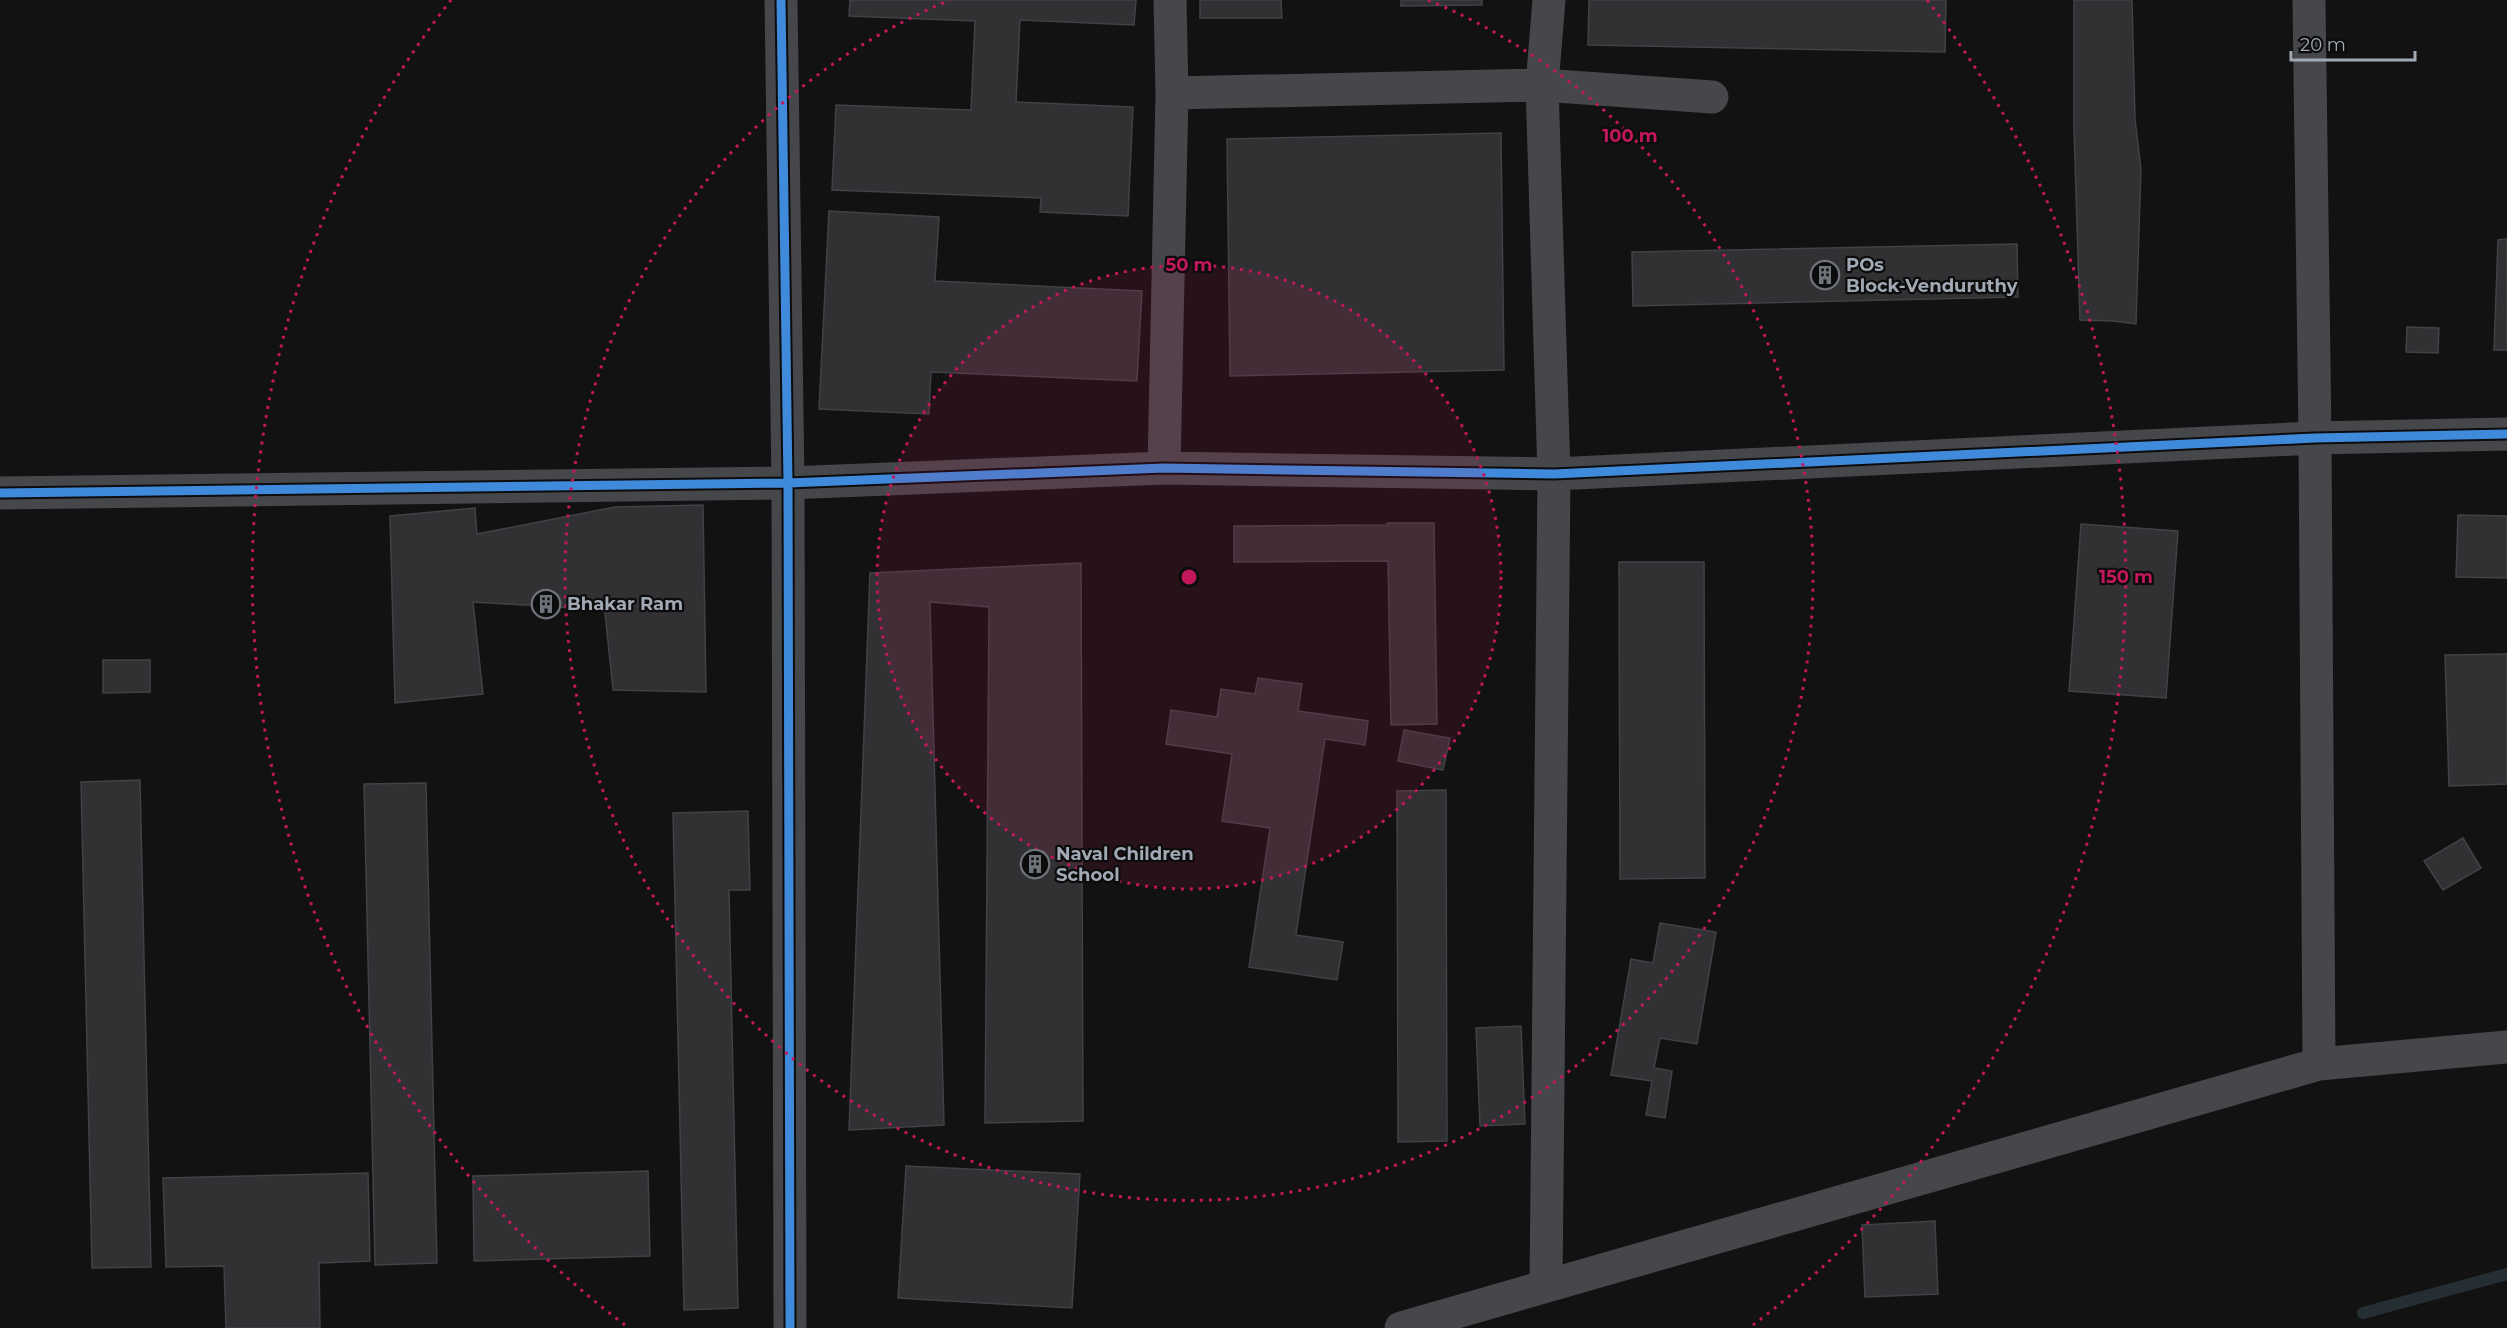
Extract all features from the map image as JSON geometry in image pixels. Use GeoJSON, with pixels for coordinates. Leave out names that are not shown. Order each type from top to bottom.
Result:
{"type":"FeatureCollection","features":[{"type":"Feature","properties":{"kind":"street"},"geometry":{"type":"LineString","coordinates":[[781,0],[788,483],[790,1328]]}},
{"type":"Feature","properties":{"kind":"street"},"geometry":{"type":"LineString","coordinates":[[1164,468],[1172,93],[1170,0]]}},
{"type":"Feature","properties":{"kind":"street"},"geometry":{"type":"LineString","coordinates":[[1546,1286],[1554,474],[1542,85],[1549,0]]}},
{"type":"Feature","properties":{"kind":"street"},"geometry":{"type":"LineString","coordinates":[[2309,0],[2315,438],[2319,1064]]}},
{"type":"Feature","properties":{"kind":"street"},"geometry":{"type":"LineString","coordinates":[[1172,93],[1542,85],[1712,96]]}},
{"type":"Feature","properties":{"kind":"street"},"geometry":{"type":"LineString","coordinates":[[0,493],[788,483],[1164,468],[1554,474],[2315,438],[2507,434]]}},
{"type":"Feature","properties":{"kind":"street"},"geometry":{"type":"LineString","coordinates":[[1401,1328],[2319,1064],[2507,1047]]}},
{"type":"Feature","properties":{"kind":"building"},"geometry":{"type":"Polygon","coordinates":[[[850,0],[1136,0],[1134,25],[1020,20],[1016,102],[1133,107],[1128,216],[1040,212],[1041,198],[832,190],[836,105],[971,110],[975,21],[849,16],[850,0]]]}},
{"type":"Feature","properties":{"kind":"building"},"geometry":{"type":"Polygon","coordinates":[[[1200,0],[1281,0],[1282,18],[1200,18],[1200,0]]]}},
{"type":"Feature","properties":{"kind":"building"},"geometry":{"type":"Polygon","coordinates":[[[1401,0],[1482,0],[1482,5],[1401,6],[1401,0]]]}},
{"type":"Feature","properties":{"kind":"building"},"geometry":{"type":"Polygon","coordinates":[[[1589,0],[1946,0],[1945,52],[1588,45],[1589,0]]]}},
{"type":"Feature","properties":{"kind":"building"},"geometry":{"type":"Polygon","coordinates":[[[2074,0],[2132,0],[2135,119],[2141,169],[2136,324],[2080,320],[2074,130],[2074,0]]]}},
{"type":"Feature","properties":{"kind":"building"},"geometry":{"type":"Polygon","coordinates":[[[1501,133],[1504,370],[1230,376],[1227,139],[1501,133]]]}},
{"type":"Feature","properties":{"kind":"building"},"geometry":{"type":"Polygon","coordinates":[[[829,211],[939,217],[935,281],[1142,291],[1137,381],[931,372],[929,414],[819,409],[829,211]]]}},
{"type":"Feature","properties":{"kind":"building"},"geometry":{"type":"Polygon","coordinates":[[[2507,239],[2507,350],[2494,350],[2498,240],[2507,239]]]}},
{"type":"Feature","properties":{"kind":"building","name":"POs Block-Venduruthy"},"geometry":{"type":"Polygon","coordinates":[[[2017,244],[2018,297],[1633,306],[1632,252],[2017,244]]]}},
{"type":"Feature","properties":{"kind":"building"},"geometry":{"type":"Polygon","coordinates":[[[2407,327],[2439,328],[2438,353],[2406,352],[2407,327]]]}},
{"type":"Feature","properties":{"kind":"building","name":"Bhakar Ram"},"geometry":{"type":"Polygon","coordinates":[[[703,505],[706,692],[613,690],[604,603],[574,608],[473,602],[483,694],[395,703],[390,516],[475,508],[477,534],[615,507],[703,505]]]}},
{"type":"Feature","properties":{"kind":"building"},"geometry":{"type":"Polygon","coordinates":[[[2458,515],[2507,516],[2507,578],[2456,577],[2458,515]]]}},
{"type":"Feature","properties":{"kind":"building"},"geometry":{"type":"Polygon","coordinates":[[[1387,523],[1434,523],[1437,724],[1391,725],[1388,561],[1234,562],[1234,526],[1388,525],[1387,523]]]}},
{"type":"Feature","properties":{"kind":"building"},"geometry":{"type":"Polygon","coordinates":[[[2081,524],[2178,531],[2166,698],[2069,691],[2081,524]]]}},
{"type":"Feature","properties":{"kind":"building"},"geometry":{"type":"Polygon","coordinates":[[[1619,562],[1704,562],[1705,878],[1620,879],[1619,562]]]}},
{"type":"Feature","properties":{"kind":"building","name":"Naval Children School"},"geometry":{"type":"Polygon","coordinates":[[[1081,563],[1083,1121],[985,1123],[989,607],[930,602],[944,1125],[849,1130],[870,573],[1081,563]]]}},
{"type":"Feature","properties":{"kind":"building"},"geometry":{"type":"Polygon","coordinates":[[[2507,654],[2507,784],[2449,786],[2445,655],[2507,654]]]}},
{"type":"Feature","properties":{"kind":"building"},"geometry":{"type":"Polygon","coordinates":[[[103,660],[150,660],[150,692],[103,693],[103,660]]]}},
{"type":"Feature","properties":{"kind":"building"},"geometry":{"type":"Polygon","coordinates":[[[1258,678],[1302,684],[1298,711],[1368,721],[1365,745],[1325,739],[1296,935],[1343,942],[1337,980],[1249,967],[1270,828],[1222,821],[1232,754],[1166,744],[1171,710],[1217,717],[1221,689],[1255,694],[1258,678]]]}},
{"type":"Feature","properties":{"kind":"building"},"geometry":{"type":"Polygon","coordinates":[[[1404,730],[1450,738],[1443,770],[1398,761],[1404,730]]]}},
{"type":"Feature","properties":{"kind":"building"},"geometry":{"type":"Polygon","coordinates":[[[140,780],[151,1267],[92,1268],[81,782],[140,780]]]}},
{"type":"Feature","properties":{"kind":"building"},"geometry":{"type":"Polygon","coordinates":[[[426,783],[437,1263],[375,1265],[364,784],[426,783]]]}},
{"type":"Feature","properties":{"kind":"building"},"geometry":{"type":"Polygon","coordinates":[[[1446,790],[1447,1141],[1398,1142],[1397,791],[1446,790]]]}},
{"type":"Feature","properties":{"kind":"building"},"geometry":{"type":"Polygon","coordinates":[[[748,811],[750,890],[729,890],[738,1308],[684,1310],[673,813],[748,811]]]}},
{"type":"Feature","properties":{"kind":"building"},"geometry":{"type":"Polygon","coordinates":[[[2463,838],[2481,868],[2443,890],[2424,861],[2463,838]]]}},
{"type":"Feature","properties":{"kind":"building"},"geometry":{"type":"Polygon","coordinates":[[[1660,923],[1716,932],[1697,1044],[1660,1038],[1654,1068],[1672,1071],[1665,1118],[1646,1115],[1652,1081],[1611,1075],[1631,959],[1653,963],[1660,923]]]}},
{"type":"Feature","properties":{"kind":"building"},"geometry":{"type":"Polygon","coordinates":[[[1521,1026],[1525,1124],[1480,1126],[1476,1028],[1521,1026]]]}},
{"type":"Feature","properties":{"kind":"building"},"geometry":{"type":"Polygon","coordinates":[[[906,1166],[1080,1174],[1072,1308],[898,1298],[906,1166]]]}},
{"type":"Feature","properties":{"kind":"building"},"geometry":{"type":"Polygon","coordinates":[[[648,1171],[650,1256],[474,1261],[473,1176],[648,1171]]]}},
{"type":"Feature","properties":{"kind":"building"},"geometry":{"type":"Polygon","coordinates":[[[368,1173],[370,1261],[319,1263],[320,1328],[226,1328],[224,1266],[166,1267],[163,1178],[368,1173]]]}},
{"type":"Feature","properties":{"kind":"building"},"geometry":{"type":"Polygon","coordinates":[[[1935,1221],[1938,1294],[1865,1297],[1862,1225],[1935,1221]]]}},
{"type":"Feature","properties":{"kind":"waterway"},"geometry":{"type":"LineString","coordinates":[[2363,1313],[2507,1274]]}},
{"type":"Feature","properties":{"kind":"cycle path"},"geometry":{"type":"LineString","coordinates":[[781,0],[788,483],[790,1328]]}},
{"type":"Feature","properties":{"kind":"cycle path"},"geometry":{"type":"LineString","coordinates":[[0,493],[788,483],[1164,468],[1554,474],[2315,438],[2507,434]]}},
{"type":"Feature","properties":{"kind":"place","name":"POs Block-Venduruthy"},"geometry":{"type":"Point","coordinates":[1825,275]}},
{"type":"Feature","properties":{"kind":"place","name":"Bhakar Ram"},"geometry":{"type":"Point","coordinates":[546,604]}},
{"type":"Feature","properties":{"kind":"place","name":"Naval Children School"},"geometry":{"type":"Point","coordinates":[1035,864]}}]}
